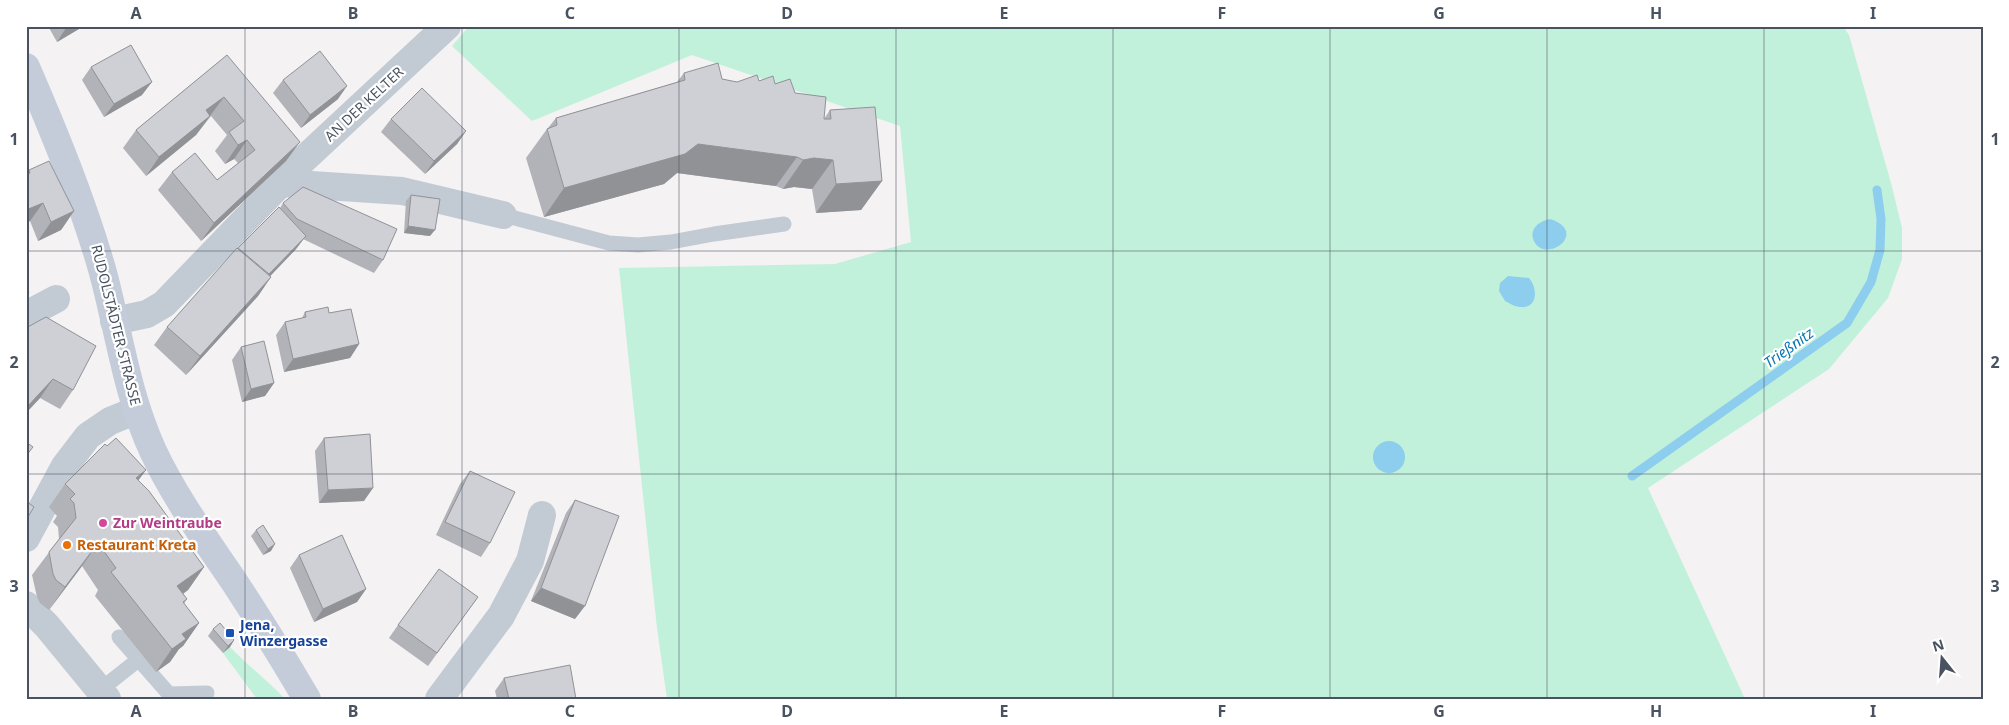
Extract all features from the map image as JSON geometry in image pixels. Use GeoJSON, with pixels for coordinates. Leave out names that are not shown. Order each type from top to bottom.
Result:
{"type":"FeatureCollection","features":[{"type":"Feature","properties":{"kind":"street","name":"AN DER KELTER"},"geometry":{"type":"LineString","coordinates":[[114,321],[147,314],[164,304],[281,183],[447,26]]}},
{"type":"Feature","properties":{"kind":"street","name":"RUDOLSTÄDTER STRASSE"},"geometry":{"type":"LineString","coordinates":[[26,67],[67,163],[89,223],[124,366],[137,410],[153,450],[165,476],[187,512],[265,628],[307,699]]}},
{"type":"Feature","properties":{"kind":"street"},"geometry":{"type":"LineString","coordinates":[[281,183],[402,191],[502,215]]}},
{"type":"Feature","properties":{"kind":"street"},"geometry":{"type":"LineString","coordinates":[[26,315],[56,299]]}},
{"type":"Feature","properties":{"kind":"street"},"geometry":{"type":"LineString","coordinates":[[26,538],[65,466],[88,436],[110,420],[137,410]]}},
{"type":"Feature","properties":{"kind":"street"},"geometry":{"type":"LineString","coordinates":[[439,699],[501,616],[530,561],[542,516]]}},
{"type":"Feature","properties":{"kind":"street"},"geometry":{"type":"LineString","coordinates":[[26,606],[47,626],[104,694]]}},
{"type":"Feature","properties":{"kind":"lane"},"geometry":{"type":"LineString","coordinates":[[502,215],[609,243],[638,245],[671,242],[784,224]]}},
{"type":"Feature","properties":{"kind":"lane"},"geometry":{"type":"LineString","coordinates":[[119,636],[138,660],[170,694],[207,693]]}},
{"type":"Feature","properties":{"kind":"lane"},"geometry":{"type":"LineString","coordinates":[[104,694],[138,660]]}},
{"type":"Feature","properties":{"kind":"green space"},"geometry":{"type":"Polygon","coordinates":[[[469,26],[1843,26],[1849,35],[1891,183],[1902,228],[1902,259],[1888,298],[1829,369],[1648,488],[1745,699],[667,699],[657,628],[619,268],[835,264],[911,242],[900,126],[692,55],[532,121],[452,46],[469,26]]]}},
{"type":"Feature","properties":{"kind":"green space"},"geometry":{"type":"Polygon","coordinates":[[[230,647],[285,699],[257,699],[223,653],[230,647]]]}},
{"type":"Feature","properties":{"kind":"water"},"geometry":{"type":"Polygon","coordinates":[[[1550,219],[1561,225],[1566,231],[1566,238],[1556,248],[1548,250],[1541,248],[1535,243],[1532,234],[1538,224],[1550,219]]]}},
{"type":"Feature","properties":{"kind":"water"},"geometry":{"type":"Polygon","coordinates":[[[1508,276],[1529,278],[1535,292],[1535,297],[1530,305],[1518,307],[1505,301],[1499,291],[1500,283],[1508,276]]]}},
{"type":"Feature","properties":{"kind":"water"},"geometry":{"type":"Polygon","coordinates":[[[1389,441],[1395,442],[1400,446],[1404,451],[1404,463],[1400,468],[1395,472],[1389,473],[1383,472],[1378,468],[1374,463],[1373,457],[1374,451],[1378,446],[1383,442],[1389,441]]]}},
{"type":"Feature","properties":{"kind":"building"},"geometry":{"type":"Polygon","coordinates":[[[131,45],[152,82],[114,104],[91,67],[131,45]]]}},
{"type":"Feature","properties":{"kind":"building"},"geometry":{"type":"Polygon","coordinates":[[[320,51],[347,86],[310,115],[283,80],[320,51]]]}},
{"type":"Feature","properties":{"kind":"building"},"geometry":{"type":"Polygon","coordinates":[[[227,55],[300,142],[214,223],[172,172],[195,153],[217,180],[255,150],[247,140],[238,145],[229,132],[244,121],[224,97],[206,110],[210,116],[159,157],[136,130],[227,55]]]}},
{"type":"Feature","properties":{"kind":"building"},"geometry":{"type":"Polygon","coordinates":[[[718,63],[722,79],[737,82],[757,75],[759,81],[773,76],[775,84],[790,79],[795,93],[826,97],[824,119],[831,119],[830,110],[875,107],[882,181],[836,184],[833,160],[814,158],[803,160],[797,157],[698,144],[685,154],[564,188],[547,129],[557,125],[556,118],[685,80],[684,73],[718,63]]]}},
{"type":"Feature","properties":{"kind":"building"},"geometry":{"type":"Polygon","coordinates":[[[422,88],[466,131],[434,161],[391,119],[422,88]]]}},
{"type":"Feature","properties":{"kind":"building"},"geometry":{"type":"Polygon","coordinates":[[[49,161],[74,211],[51,222],[43,203],[26,210],[26,175],[30,173],[29,170],[49,161]]]}},
{"type":"Feature","properties":{"kind":"building"},"geometry":{"type":"Polygon","coordinates":[[[303,187],[397,229],[383,260],[297,219],[283,203],[303,187]]]}},
{"type":"Feature","properties":{"kind":"building"},"geometry":{"type":"Polygon","coordinates":[[[411,195],[440,199],[435,230],[408,226],[411,195]]]}},
{"type":"Feature","properties":{"kind":"building"},"geometry":{"type":"Polygon","coordinates":[[[279,207],[306,236],[269,274],[238,248],[279,207]]]}},
{"type":"Feature","properties":{"kind":"building"},"geometry":{"type":"Polygon","coordinates":[[[237,248],[271,277],[200,356],[167,327],[237,248]]]}},
{"type":"Feature","properties":{"kind":"building"},"geometry":{"type":"Polygon","coordinates":[[[328,307],[329,313],[351,309],[359,344],[293,359],[285,322],[306,317],[305,312],[328,307]]]}},
{"type":"Feature","properties":{"kind":"building"},"geometry":{"type":"Polygon","coordinates":[[[46,317],[96,346],[73,390],[53,379],[26,408],[26,328],[46,317]]]}},
{"type":"Feature","properties":{"kind":"building"},"geometry":{"type":"Polygon","coordinates":[[[264,341],[274,383],[251,389],[241,347],[264,341]]]}},
{"type":"Feature","properties":{"kind":"building"},"geometry":{"type":"Polygon","coordinates":[[[370,434],[373,488],[328,490],[324,438],[370,434]]]}},
{"type":"Feature","properties":{"kind":"building"},"geometry":{"type":"Polygon","coordinates":[[[116,438],[146,470],[136,478],[149,491],[204,567],[177,586],[187,599],[183,602],[199,623],[182,634],[186,639],[172,649],[111,572],[116,568],[98,543],[65,587],[56,580],[53,574],[49,552],[76,518],[74,503],[70,499],[75,494],[65,484],[105,444],[107,446],[116,438]]]}},
{"type":"Feature","properties":{"kind":"building"},"geometry":{"type":"Polygon","coordinates":[[[26,442],[33,447],[26,456],[26,442]]]}},
{"type":"Feature","properties":{"kind":"building"},"geometry":{"type":"Polygon","coordinates":[[[470,471],[515,492],[490,543],[445,522],[470,471]]]}},
{"type":"Feature","properties":{"kind":"building"},"geometry":{"type":"Polygon","coordinates":[[[575,500],[619,516],[585,606],[541,588],[575,500]]]}},
{"type":"Feature","properties":{"kind":"building"},"geometry":{"type":"Polygon","coordinates":[[[26,501],[34,507],[26,520],[26,501]]]}},
{"type":"Feature","properties":{"kind":"building"},"geometry":{"type":"Polygon","coordinates":[[[263,525],[275,544],[268,549],[256,530],[263,525]]]}},
{"type":"Feature","properties":{"kind":"building"},"geometry":{"type":"Polygon","coordinates":[[[342,535],[366,589],[323,609],[299,555],[342,535]]]}},
{"type":"Feature","properties":{"kind":"building"},"geometry":{"type":"Polygon","coordinates":[[[439,569],[478,597],[437,653],[398,625],[439,569]]]}},
{"type":"Feature","properties":{"kind":"building"},"geometry":{"type":"Polygon","coordinates":[[[220,623],[234,640],[228,646],[213,629],[220,623]]]}},
{"type":"Feature","properties":{"kind":"building"},"geometry":{"type":"Polygon","coordinates":[[[570,665],[576,699],[509,699],[504,678],[570,665]]]}},
{"type":"Feature","properties":{"kind":"waterway","name":"Trießnitz"},"geometry":{"type":"LineString","coordinates":[[1632,476],[1847,323],[1871,282],[1880,250],[1881,219],[1877,190]]}},
{"type":"Feature","properties":{"kind":"place","name":"Zur Weintraube"},"geometry":{"type":"Point","coordinates":[103,523]}},
{"type":"Feature","properties":{"kind":"place","name":"Restaurant Kreta"},"geometry":{"type":"Point","coordinates":[67,545]}},
{"type":"Feature","properties":{"kind":"place","name":"Jena, Winzergasse"},"geometry":{"type":"Point","coordinates":[230,633]}}]}
